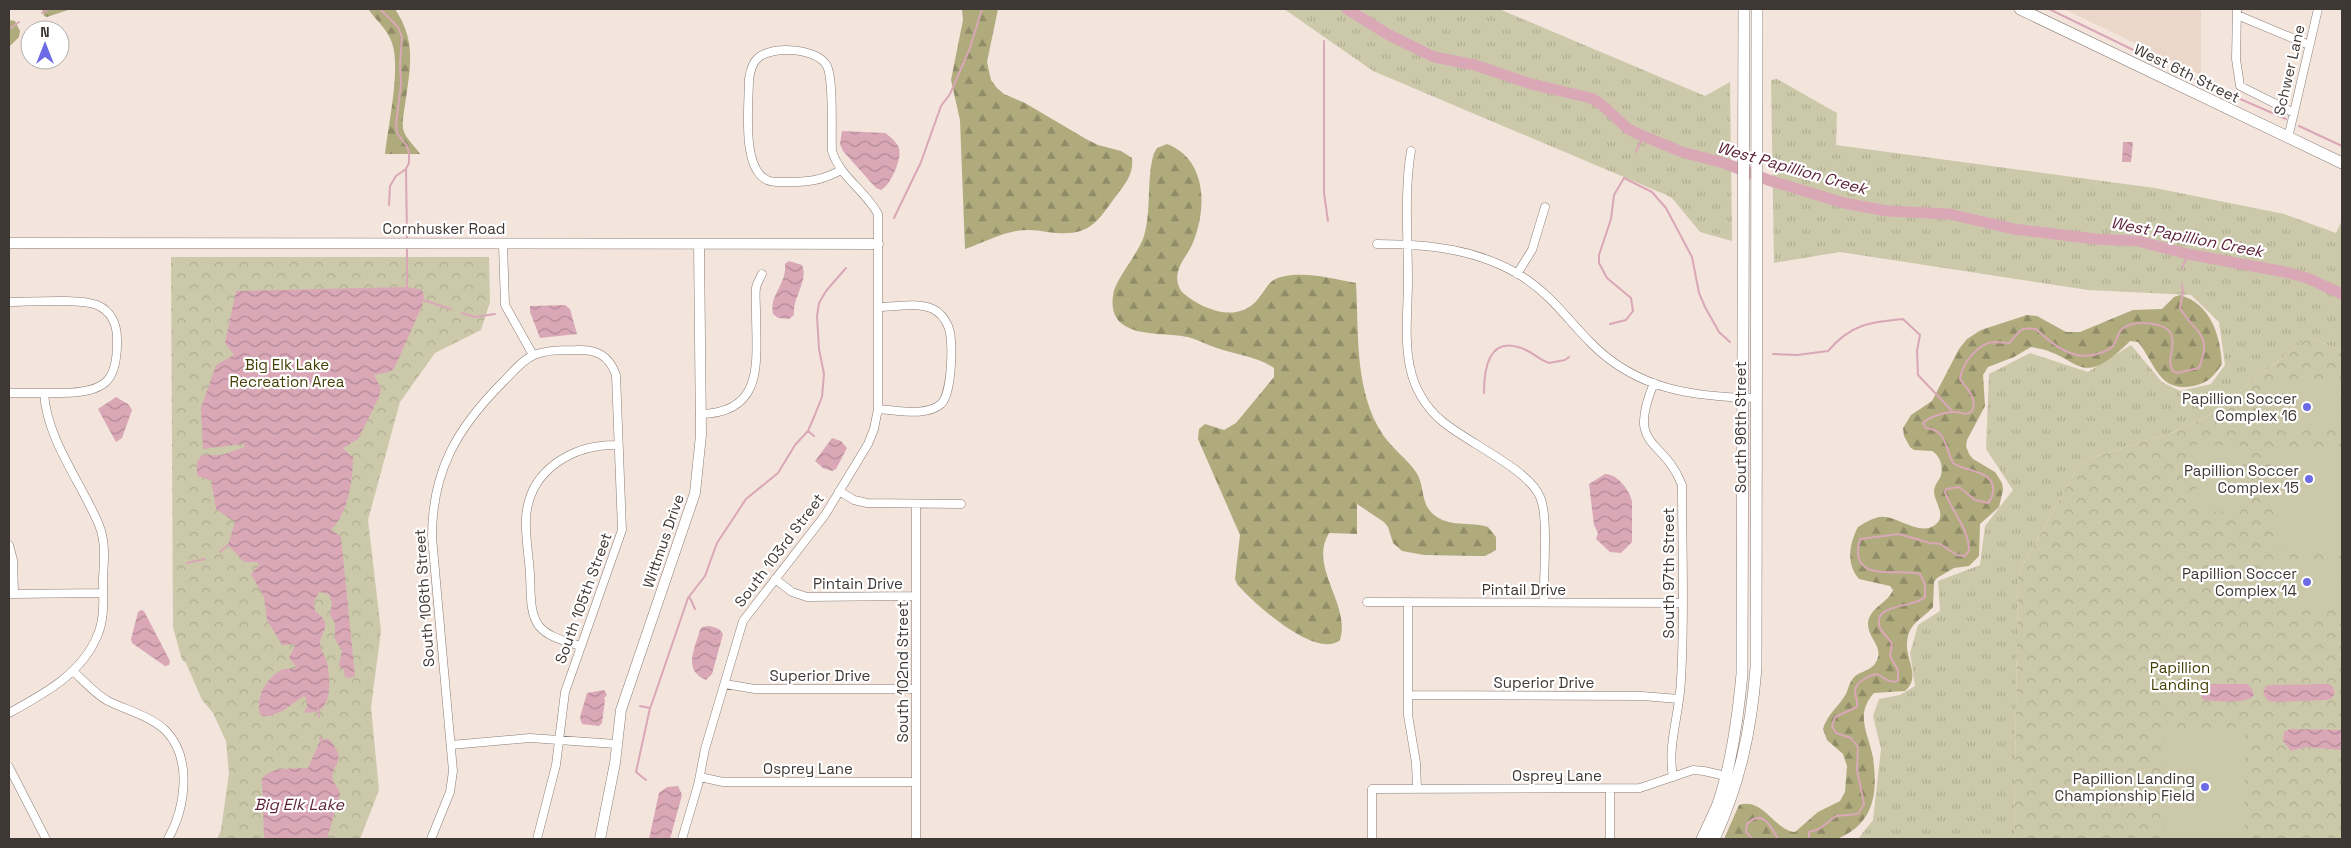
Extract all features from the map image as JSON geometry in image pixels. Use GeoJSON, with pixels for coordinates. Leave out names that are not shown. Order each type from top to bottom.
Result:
{"type":"FeatureCollection","features":[{"type":"Feature","properties":{"kind":"main road","name":"South 96th Street"},"geometry":{"type":"LineString","coordinates":[[1702,839],[1718,804],[1725,776],[1739,710],[1742,674],[1744,9]]}},
{"type":"Feature","properties":{"kind":"main road","name":"South 96th Street"},"geometry":{"type":"LineString","coordinates":[[1714,839],[1730,803],[1737,779],[1752,716],[1756,668],[1756,9]]}},
{"type":"Feature","properties":{"kind":"main road","name":"West 6th Street"},"geometry":{"type":"LineString","coordinates":[[2020,9],[2342,163]]}},
{"type":"Feature","properties":{"kind":"street","name":"Schwer Lane"},"geometry":{"type":"LineString","coordinates":[[2288,138],[2318,9]]}},
{"type":"Feature","properties":{"kind":"street"},"geometry":{"type":"LineString","coordinates":[[2294,113],[2240,86],[2236,60],[2237,12],[2309,46]]}},
{"type":"Feature","properties":{"kind":"street","name":"South 103rd Street"},"geometry":{"type":"LineString","coordinates":[[682,839],[700,777],[705,749],[743,621],[824,515],[868,444],[874,429],[878,409],[878,214],[870,200],[841,170],[832,150],[830,75],[828,68],[820,58],[808,52],[772,52],[758,58],[753,64],[749,79],[750,155],[757,171],[767,180],[773,182],[807,182],[818,181],[841,170]]}},
{"type":"Feature","properties":{"kind":"street"},"geometry":{"type":"LineString","coordinates":[[1412,151],[1409,164],[1408,347],[1414,379],[1422,398],[1438,418],[1527,479],[1538,493],[1544,510],[1544,602]]}},
{"type":"Feature","properties":{"kind":"street"},"geometry":{"type":"LineString","coordinates":[[1517,274],[1532,250],[1545,207]]}},
{"type":"Feature","properties":{"kind":"street","name":"Cornhusker Road"},"geometry":{"type":"LineString","coordinates":[[9,243],[878,244]]}},
{"type":"Feature","properties":{"kind":"street"},"geometry":{"type":"LineString","coordinates":[[503,244],[505,305],[533,356]]}},
{"type":"Feature","properties":{"kind":"street","name":"Wittmus Drive"},"geometry":{"type":"LineString","coordinates":[[600,839],[621,710],[695,493],[698,470],[700,414],[699,244]]}},
{"type":"Feature","properties":{"kind":"street"},"geometry":{"type":"LineString","coordinates":[[1377,244],[1408,244],[1453,249],[1487,259],[1517,274],[1560,308],[1591,344],[1608,358],[1654,383],[1694,395],[1756,398]]}},
{"type":"Feature","properties":{"kind":"street"},"geometry":{"type":"LineString","coordinates":[[700,414],[726,411],[743,400],[751,389],[756,363],[756,288],[762,274]]}},
{"type":"Feature","properties":{"kind":"street"},"geometry":{"type":"LineString","coordinates":[[9,302],[91,303],[109,314],[117,332],[117,354],[113,370],[100,386],[92,391],[9,393]]}},
{"type":"Feature","properties":{"kind":"street"},"geometry":{"type":"LineString","coordinates":[[878,409],[924,411],[942,403],[950,382],[948,325],[940,314],[932,309],[920,306],[879,307]]}},
{"type":"Feature","properties":{"kind":"street","name":"South 105th Street"},"geometry":{"type":"LineString","coordinates":[[533,356],[548,351],[594,350],[605,356],[612,363],[616,375],[622,530],[564,692],[556,765],[537,839]]}},
{"type":"Feature","properties":{"kind":"street","name":"South 106th Street"},"geometry":{"type":"LineString","coordinates":[[431,839],[450,792],[453,771],[432,537],[437,489],[448,455],[470,418],[508,377],[533,356]]}},
{"type":"Feature","properties":{"kind":"street","name":"South 97th Street"},"geometry":{"type":"LineString","coordinates":[[1654,383],[1643,413],[1646,437],[1676,471],[1682,485],[1682,667],[1680,699],[1670,750],[1673,777]]}},
{"type":"Feature","properties":{"kind":"street"},"geometry":{"type":"LineString","coordinates":[[9,713],[63,680],[74,671],[88,654],[98,633],[103,613],[103,536],[48,420],[44,393]]}},
{"type":"Feature","properties":{"kind":"street"},"geometry":{"type":"LineString","coordinates":[[580,646],[553,637],[539,626],[535,619],[526,529],[529,503],[538,484],[547,471],[557,462],[583,448],[618,445]]}},
{"type":"Feature","properties":{"kind":"street"},"geometry":{"type":"LineString","coordinates":[[839,491],[863,503],[961,504]]}},
{"type":"Feature","properties":{"kind":"street","name":"South 102nd Street"},"geometry":{"type":"LineString","coordinates":[[916,504],[916,839]]}},
{"type":"Feature","properties":{"kind":"street"},"geometry":{"type":"LineString","coordinates":[[9,545],[13,560],[12,594],[103,593]]}},
{"type":"Feature","properties":{"kind":"street","name":"Pintain Drive"},"geometry":{"type":"LineString","coordinates":[[775,579],[792,592],[807,596],[915,596]]}},
{"type":"Feature","properties":{"kind":"street","name":"Pintail Drive"},"geometry":{"type":"LineString","coordinates":[[1367,602],[1682,603]]}},
{"type":"Feature","properties":{"kind":"street"},"geometry":{"type":"LineString","coordinates":[[1408,602],[1408,720],[1416,763],[1417,788]]}},
{"type":"Feature","properties":{"kind":"street"},"geometry":{"type":"LineString","coordinates":[[74,671],[101,697],[160,726],[172,740],[182,768],[183,784],[182,803],[177,821],[168,839]]}},
{"type":"Feature","properties":{"kind":"street","name":"Superior Drive"},"geometry":{"type":"LineString","coordinates":[[725,684],[755,689],[916,689]]}},
{"type":"Feature","properties":{"kind":"street","name":"Superior Drive"},"geometry":{"type":"LineString","coordinates":[[1408,695],[1642,696],[1680,699]]}},
{"type":"Feature","properties":{"kind":"street"},"geometry":{"type":"LineString","coordinates":[[451,745],[530,738],[616,744]]}},
{"type":"Feature","properties":{"kind":"street"},"geometry":{"type":"LineString","coordinates":[[9,767],[46,839]]}},
{"type":"Feature","properties":{"kind":"street","name":"Osprey Lane"},"geometry":{"type":"LineString","coordinates":[[1372,839],[1372,789],[1640,788],[1693,770],[1737,779]]}},
{"type":"Feature","properties":{"kind":"street","name":"Osprey Lane"},"geometry":{"type":"LineString","coordinates":[[700,777],[724,782],[916,782]]}},
{"type":"Feature","properties":{"kind":"street"},"geometry":{"type":"LineString","coordinates":[[1610,789],[1610,839]]}},
{"type":"Feature","properties":{"kind":"shaded area"},"geometry":{"type":"Polygon","coordinates":[[[2064,9],[2201,9],[2201,75],[2064,9]]]}},
{"type":"Feature","properties":{"kind":"green space"},"geometry":{"type":"Polygon","coordinates":[[[42,9],[71,9],[47,17],[44,16],[42,9]]]}},
{"type":"Feature","properties":{"kind":"green space"},"geometry":{"type":"Polygon","coordinates":[[[368,9],[395,9],[407,33],[410,67],[403,126],[405,135],[420,154],[385,154],[395,82],[394,54],[388,34],[368,9]]]}},
{"type":"Feature","properties":{"kind":"green space"},"geometry":{"type":"Polygon","coordinates":[[[962,9],[998,9],[987,62],[991,80],[997,88],[1004,94],[1025,103],[1086,139],[1098,145],[1121,151],[1132,158],[1132,169],[1126,183],[1102,215],[1081,231],[1061,233],[1032,230],[1016,231],[997,236],[965,249],[960,120],[951,80],[963,20],[962,9]]]}},
{"type":"Feature","properties":{"kind":"green space"},"geometry":{"type":"Polygon","coordinates":[[[1284,9],[1499,9],[1705,96],[1730,82],[1732,241],[1700,232],[1672,198],[1664,194],[1373,71],[1284,9]]]}},
{"type":"Feature","properties":{"kind":"green space"},"geometry":{"type":"Polygon","coordinates":[[[9,20],[15,21],[20,31],[19,37],[9,47],[9,20]]]}},
{"type":"Feature","properties":{"kind":"green space"},"geometry":{"type":"Polygon","coordinates":[[[1777,79],[1837,113],[1836,145],[2155,188],[2284,214],[2336,233],[2342,220],[2342,352],[2313,338],[2308,338],[2205,418],[2173,432],[2095,457],[2083,463],[2075,472],[2018,574],[2014,839],[1858,839],[1873,820],[1881,749],[1873,716],[1879,699],[1900,695],[1915,686],[1910,653],[1918,625],[1940,611],[1938,581],[1980,565],[1985,526],[2013,490],[1986,449],[1989,374],[2030,353],[2088,372],[2131,345],[2162,382],[2180,391],[2211,384],[2225,365],[2219,322],[2191,295],[2088,290],[1840,252],[1774,263],[1771,80],[1777,79]]]}},
{"type":"Feature","properties":{"kind":"green space"},"geometry":{"type":"Polygon","coordinates":[[[1167,144],[1180,151],[1190,162],[1197,174],[1200,187],[1200,217],[1197,231],[1177,275],[1181,291],[1200,305],[1220,312],[1231,313],[1250,307],[1270,283],[1281,277],[1309,275],[1356,283],[1358,342],[1363,381],[1367,400],[1383,435],[1416,472],[1421,482],[1426,505],[1433,514],[1452,523],[1488,527],[1496,537],[1496,550],[1485,556],[1424,555],[1402,551],[1393,543],[1388,527],[1384,522],[1357,504],[1357,534],[1329,533],[1324,546],[1323,559],[1340,613],[1342,626],[1340,640],[1329,644],[1316,642],[1285,627],[1256,604],[1237,584],[1235,579],[1240,535],[1198,439],[1199,429],[1205,424],[1224,430],[1236,423],[1274,377],[1274,368],[1255,359],[1216,348],[1188,337],[1139,331],[1119,321],[1113,310],[1114,290],[1144,236],[1148,215],[1150,173],[1154,153],[1157,148],[1167,144]]]}},
{"type":"Feature","properties":{"kind":"green space","name":"Big Elk Lake Recreation Area"},"geometry":{"type":"Polygon","coordinates":[[[171,257],[489,257],[490,302],[481,330],[435,353],[400,402],[368,520],[381,631],[371,707],[379,790],[360,839],[217,839],[221,830],[229,773],[226,741],[213,713],[202,700],[186,663],[182,660],[173,627],[171,257]]]}},
{"type":"Feature","properties":{"kind":"green space"},"geometry":{"type":"Polygon","coordinates":[[[2180,295],[2191,299],[2206,313],[2212,322],[2219,342],[2222,364],[2210,378],[2198,385],[2182,387],[2165,381],[2138,342],[2130,341],[2113,357],[2089,368],[2079,366],[2047,351],[2031,347],[2014,357],[1988,367],[1983,375],[1985,406],[1967,440],[1966,446],[1973,459],[1995,472],[2002,483],[2003,490],[1999,507],[1980,524],[1979,556],[1969,566],[1954,568],[1937,578],[1934,582],[1933,607],[1915,623],[1908,636],[1907,644],[1912,672],[1910,685],[1905,691],[1874,693],[1868,701],[1864,717],[1873,758],[1875,783],[1874,795],[1866,815],[1851,832],[1839,838],[1724,839],[1739,805],[1755,806],[1781,826],[1795,832],[1818,812],[1840,801],[1845,792],[1847,766],[1843,754],[1827,740],[1823,729],[1854,677],[1871,668],[1876,662],[1878,652],[1868,628],[1869,618],[1893,590],[1890,586],[1859,579],[1852,567],[1851,547],[1858,527],[1879,517],[1886,517],[1922,528],[1929,528],[1935,525],[1940,518],[1934,492],[1941,474],[1940,459],[1932,451],[1914,450],[1910,447],[1904,436],[1903,428],[1911,415],[1932,401],[1959,349],[1967,339],[1981,330],[2027,315],[2037,316],[2066,332],[2080,332],[2133,310],[2162,309],[2174,297],[2180,295]]]}},
{"type":"Feature","properties":{"kind":"green space","name":"Papillion Landing"},"geometry":{"type":"Polygon","coordinates":[[[2308,338],[2313,338],[2342,352],[2342,839],[2014,839],[2018,574],[2075,472],[2083,463],[2095,457],[2173,432],[2205,418],[2308,338]]]}},
{"type":"Feature","properties":{"kind":"green space","name":"Papillion Soccer Complex 16"},"geometry":{"type":"Polygon","coordinates":[[[2340,384],[2341,429],[2273,430],[2273,385],[2340,384]]]}},
{"type":"Feature","properties":{"kind":"green space"},"geometry":{"type":"Polygon","coordinates":[[[2197,444],[2243,446],[2241,512],[2196,511],[2197,444]]]}},
{"type":"Feature","properties":{"kind":"green space","name":"Papillion Soccer Complex 15"},"geometry":{"type":"Polygon","coordinates":[[[2277,449],[2342,452],[2341,549],[2275,547],[2277,449]]]}},
{"type":"Feature","properties":{"kind":"green space","name":"Papillion Soccer Complex 14"},"geometry":{"type":"Polygon","coordinates":[[[2340,559],[2341,604],[2274,606],[2273,560],[2340,559]]]}},
{"type":"Feature","properties":{"kind":"green space","name":"Papillion Landing Championship Field"},"geometry":{"type":"Polygon","coordinates":[[[2165,734],[2245,734],[2245,839],[2165,839],[2165,734]]]}},
{"type":"Feature","properties":{"kind":"water"},"geometry":{"type":"Polygon","coordinates":[[[842,131],[885,133],[897,144],[899,158],[897,165],[892,177],[881,190],[876,188],[843,151],[840,144],[842,131]]]}},
{"type":"Feature","properties":{"kind":"water"},"geometry":{"type":"Polygon","coordinates":[[[2123,142],[2133,142],[2131,162],[2122,162],[2123,142]]]}},
{"type":"Feature","properties":{"kind":"water"},"geometry":{"type":"Polygon","coordinates":[[[789,261],[802,265],[804,271],[802,283],[795,302],[794,315],[789,319],[778,318],[773,314],[773,301],[783,278],[785,264],[789,261]]]}},
{"type":"Feature","properties":{"kind":"water"},"geometry":{"type":"Polygon","coordinates":[[[407,287],[422,290],[424,296],[422,306],[394,369],[374,375],[381,388],[379,397],[358,439],[343,448],[353,458],[351,486],[342,515],[331,529],[341,537],[355,676],[345,677],[344,670],[339,666],[342,651],[335,639],[335,623],[330,615],[332,604],[329,594],[319,592],[314,601],[315,611],[322,617],[325,623],[320,645],[326,661],[329,680],[328,697],[325,704],[320,710],[304,712],[307,707],[304,696],[279,713],[261,716],[259,703],[266,684],[281,670],[297,668],[289,658],[296,644],[282,645],[267,620],[264,597],[251,574],[259,565],[257,562],[244,562],[228,545],[235,522],[216,509],[211,480],[197,476],[197,462],[202,455],[221,455],[245,447],[243,444],[203,449],[201,408],[216,365],[234,355],[225,343],[236,291],[407,287]]]}},
{"type":"Feature","properties":{"kind":"water"},"geometry":{"type":"Polygon","coordinates":[[[565,305],[570,309],[577,334],[540,338],[530,312],[530,306],[565,305]]]}},
{"type":"Feature","properties":{"kind":"water"},"geometry":{"type":"Polygon","coordinates":[[[116,397],[128,404],[132,410],[122,438],[116,442],[98,409],[116,397]]]}},
{"type":"Feature","properties":{"kind":"water"},"geometry":{"type":"Polygon","coordinates":[[[832,438],[841,441],[847,448],[836,469],[832,471],[823,468],[815,461],[832,438]]]}},
{"type":"Feature","properties":{"kind":"water"},"geometry":{"type":"Polygon","coordinates":[[[1605,474],[1618,479],[1622,483],[1632,501],[1632,542],[1621,553],[1610,552],[1596,539],[1598,533],[1594,525],[1589,484],[1605,474]]]}},
{"type":"Feature","properties":{"kind":"water"},"geometry":{"type":"Polygon","coordinates":[[[144,611],[170,661],[169,665],[165,666],[132,643],[131,639],[138,612],[144,611]]]}},
{"type":"Feature","properties":{"kind":"water"},"geometry":{"type":"Polygon","coordinates":[[[710,626],[719,629],[723,634],[712,674],[706,680],[694,671],[692,658],[700,630],[702,627],[710,626]]]}},
{"type":"Feature","properties":{"kind":"water"},"geometry":{"type":"Polygon","coordinates":[[[2206,684],[2247,684],[2253,691],[2253,696],[2238,701],[2203,700],[2200,694],[2202,687],[2206,684]]]}},
{"type":"Feature","properties":{"kind":"water"},"geometry":{"type":"Polygon","coordinates":[[[2329,684],[2333,687],[2335,693],[2332,698],[2327,700],[2276,702],[2268,701],[2263,694],[2266,686],[2329,684]]]}},
{"type":"Feature","properties":{"kind":"water"},"geometry":{"type":"Polygon","coordinates":[[[604,690],[607,695],[604,698],[602,723],[599,726],[582,724],[580,717],[587,693],[604,690]]]}},
{"type":"Feature","properties":{"kind":"water"},"geometry":{"type":"Polygon","coordinates":[[[2290,729],[2342,730],[2342,750],[2306,747],[2291,751],[2283,741],[2284,732],[2290,729]]]}},
{"type":"Feature","properties":{"kind":"water","name":"Big Elk Lake"},"geometry":{"type":"Polygon","coordinates":[[[329,739],[338,754],[333,774],[334,782],[340,794],[327,839],[264,839],[262,779],[277,770],[308,768],[319,743],[329,739]]]}},
{"type":"Feature","properties":{"kind":"water"},"geometry":{"type":"Polygon","coordinates":[[[678,786],[682,795],[670,839],[649,839],[659,793],[667,787],[678,786]]]}},
{"type":"Feature","properties":{"kind":"waterway"},"geometry":{"type":"LineString","coordinates":[[42,13],[49,9]]}},
{"type":"Feature","properties":{"kind":"waterway"},"geometry":{"type":"LineString","coordinates":[[380,9],[398,27],[402,37],[401,85],[396,124],[397,133],[407,146],[409,154],[409,163],[406,169],[396,176],[390,186],[389,205]]}},
{"type":"Feature","properties":{"kind":"waterway"},"geometry":{"type":"LineString","coordinates":[[894,218],[921,162],[941,106],[950,94],[970,48],[982,9]]}},
{"type":"Feature","properties":{"kind":"waterway","name":"West Papillion Creek"},"geometry":{"type":"LineString","coordinates":[[1347,9],[1389,35],[1434,57],[1475,65],[1531,84],[1591,98],[1601,104],[1628,129],[1643,136],[1682,152],[1724,163],[1771,181],[1844,203],[1887,211],[1949,214],[2014,229],[2095,239],[2138,241],[2188,254],[2285,272],[2307,278],[2342,294]]}},
{"type":"Feature","properties":{"kind":"waterway"},"geometry":{"type":"LineString","coordinates":[[2049,9],[2156,61]]}},
{"type":"Feature","properties":{"kind":"waterway"},"geometry":{"type":"LineString","coordinates":[[9,29],[19,22]]}},
{"type":"Feature","properties":{"kind":"waterway"},"geometry":{"type":"LineString","coordinates":[[1324,41],[1324,193],[1328,221]]}},
{"type":"Feature","properties":{"kind":"waterway"},"geometry":{"type":"LineString","coordinates":[[2190,77],[2286,119]]}},
{"type":"Feature","properties":{"kind":"waterway"},"geometry":{"type":"LineString","coordinates":[[2299,126],[2342,146]]}},
{"type":"Feature","properties":{"kind":"waterway"},"geometry":{"type":"LineString","coordinates":[[1636,152],[1643,136]]}},
{"type":"Feature","properties":{"kind":"waterway"},"geometry":{"type":"LineString","coordinates":[[406,169],[407,239]]}},
{"type":"Feature","properties":{"kind":"waterway"},"geometry":{"type":"LineString","coordinates":[[1610,324],[1626,320],[1633,311],[1631,298],[1607,278],[1599,263],[1599,255],[1611,219],[1614,195],[1624,178],[1652,192],[1666,208],[1692,257],[1699,293],[1705,307],[1719,332],[1730,342]]}},
{"type":"Feature","properties":{"kind":"waterway"},"geometry":{"type":"LineString","coordinates":[[407,247],[407,287]]}},
{"type":"Feature","properties":{"kind":"waterway"},"geometry":{"type":"LineString","coordinates":[[2182,268],[2188,254]]}},
{"type":"Feature","properties":{"kind":"waterway"},"geometry":{"type":"LineString","coordinates":[[640,706],[650,708],[688,598],[705,576],[717,543],[746,499],[778,473],[795,445],[808,431],[822,397],[824,374],[819,349],[817,316],[819,303],[826,291],[846,268]]}},
{"type":"Feature","properties":{"kind":"waterway"},"geometry":{"type":"LineString","coordinates":[[1809,839],[1809,832],[1819,829],[1836,816],[1858,814],[1864,804],[1857,770],[1858,747],[1851,738],[1836,733],[1832,726],[1835,717],[1857,707],[1856,688],[1863,680],[1877,674],[1887,680],[1895,682],[1898,680],[1898,670],[1890,656],[1892,644],[1880,628],[1879,620],[1887,610],[1920,601],[1925,597],[1925,584],[1920,574],[1876,571],[1867,568],[1861,563],[1858,553],[1860,539],[1899,534],[1940,544],[1957,555],[1965,556],[1969,550],[1968,542],[1945,492],[1946,489],[1959,487],[1975,500],[1988,503],[1992,497],[1993,485],[1990,479],[1953,463],[1942,436],[1933,429],[1926,428],[1923,423],[1950,412],[1967,414],[1972,411],[1974,402],[1960,379],[1967,361],[1981,347],[1993,342],[2009,343],[2020,331],[2026,329],[2036,329],[2065,351],[2082,356],[2103,352],[2112,347],[2120,331],[2127,326],[2140,323],[2155,324],[2162,326],[2171,334],[2173,344],[2170,362],[2173,371],[2177,373],[2199,368],[2203,356],[2203,340],[2180,308],[2183,292],[2182,284]]}},
{"type":"Feature","properties":{"kind":"waterway"},"geometry":{"type":"LineString","coordinates":[[423,300],[451,309]]}},
{"type":"Feature","properties":{"kind":"waterway"},"geometry":{"type":"LineString","coordinates":[[462,313],[475,317],[495,314]]}},
{"type":"Feature","properties":{"kind":"waterway"},"geometry":{"type":"LineString","coordinates":[[1773,354],[1797,355],[1828,351],[1845,335],[1862,326],[1881,321],[1903,319],[1920,335],[1917,351],[1918,375],[1953,412]]}},
{"type":"Feature","properties":{"kind":"waterway"},"geometry":{"type":"LineString","coordinates":[[1484,393],[1487,365],[1490,357],[1501,347],[1521,348],[1549,363],[1565,360],[1569,357]]}},
{"type":"Feature","properties":{"kind":"waterway"},"geometry":{"type":"LineString","coordinates":[[808,431],[814,436]]}},
{"type":"Feature","properties":{"kind":"waterway"},"geometry":{"type":"LineString","coordinates":[[220,552],[228,545]]}},
{"type":"Feature","properties":{"kind":"waterway"},"geometry":{"type":"LineString","coordinates":[[187,563],[205,559]]}},
{"type":"Feature","properties":{"kind":"waterway"},"geometry":{"type":"LineString","coordinates":[[690,598],[695,609]]}},
{"type":"Feature","properties":{"kind":"waterway"},"geometry":{"type":"LineString","coordinates":[[318,707],[319,717]]}},
{"type":"Feature","properties":{"kind":"waterway"},"geometry":{"type":"LineString","coordinates":[[646,780],[636,772],[650,708]]}},
{"type":"Feature","properties":{"kind":"waterway"},"geometry":{"type":"LineString","coordinates":[[320,737],[322,745]]}},
{"type":"Feature","properties":{"kind":"waterway"},"geometry":{"type":"LineString","coordinates":[[1753,839],[1746,832],[1747,824],[1758,818],[1766,821],[1778,839]]}},
{"type":"Feature","properties":{"kind":"place","name":"Papillion Soccer Complex 16"},"geometry":{"type":"Point","coordinates":[2307,407]}},
{"type":"Feature","properties":{"kind":"place","name":"Papillion Soccer Complex 15"},"geometry":{"type":"Point","coordinates":[2309,479]}},
{"type":"Feature","properties":{"kind":"place","name":"Papillion Soccer Complex 14"},"geometry":{"type":"Point","coordinates":[2307,582]}},
{"type":"Feature","properties":{"kind":"place","name":"Papillion Landing Championship Field"},"geometry":{"type":"Point","coordinates":[2205,787]}}]}
